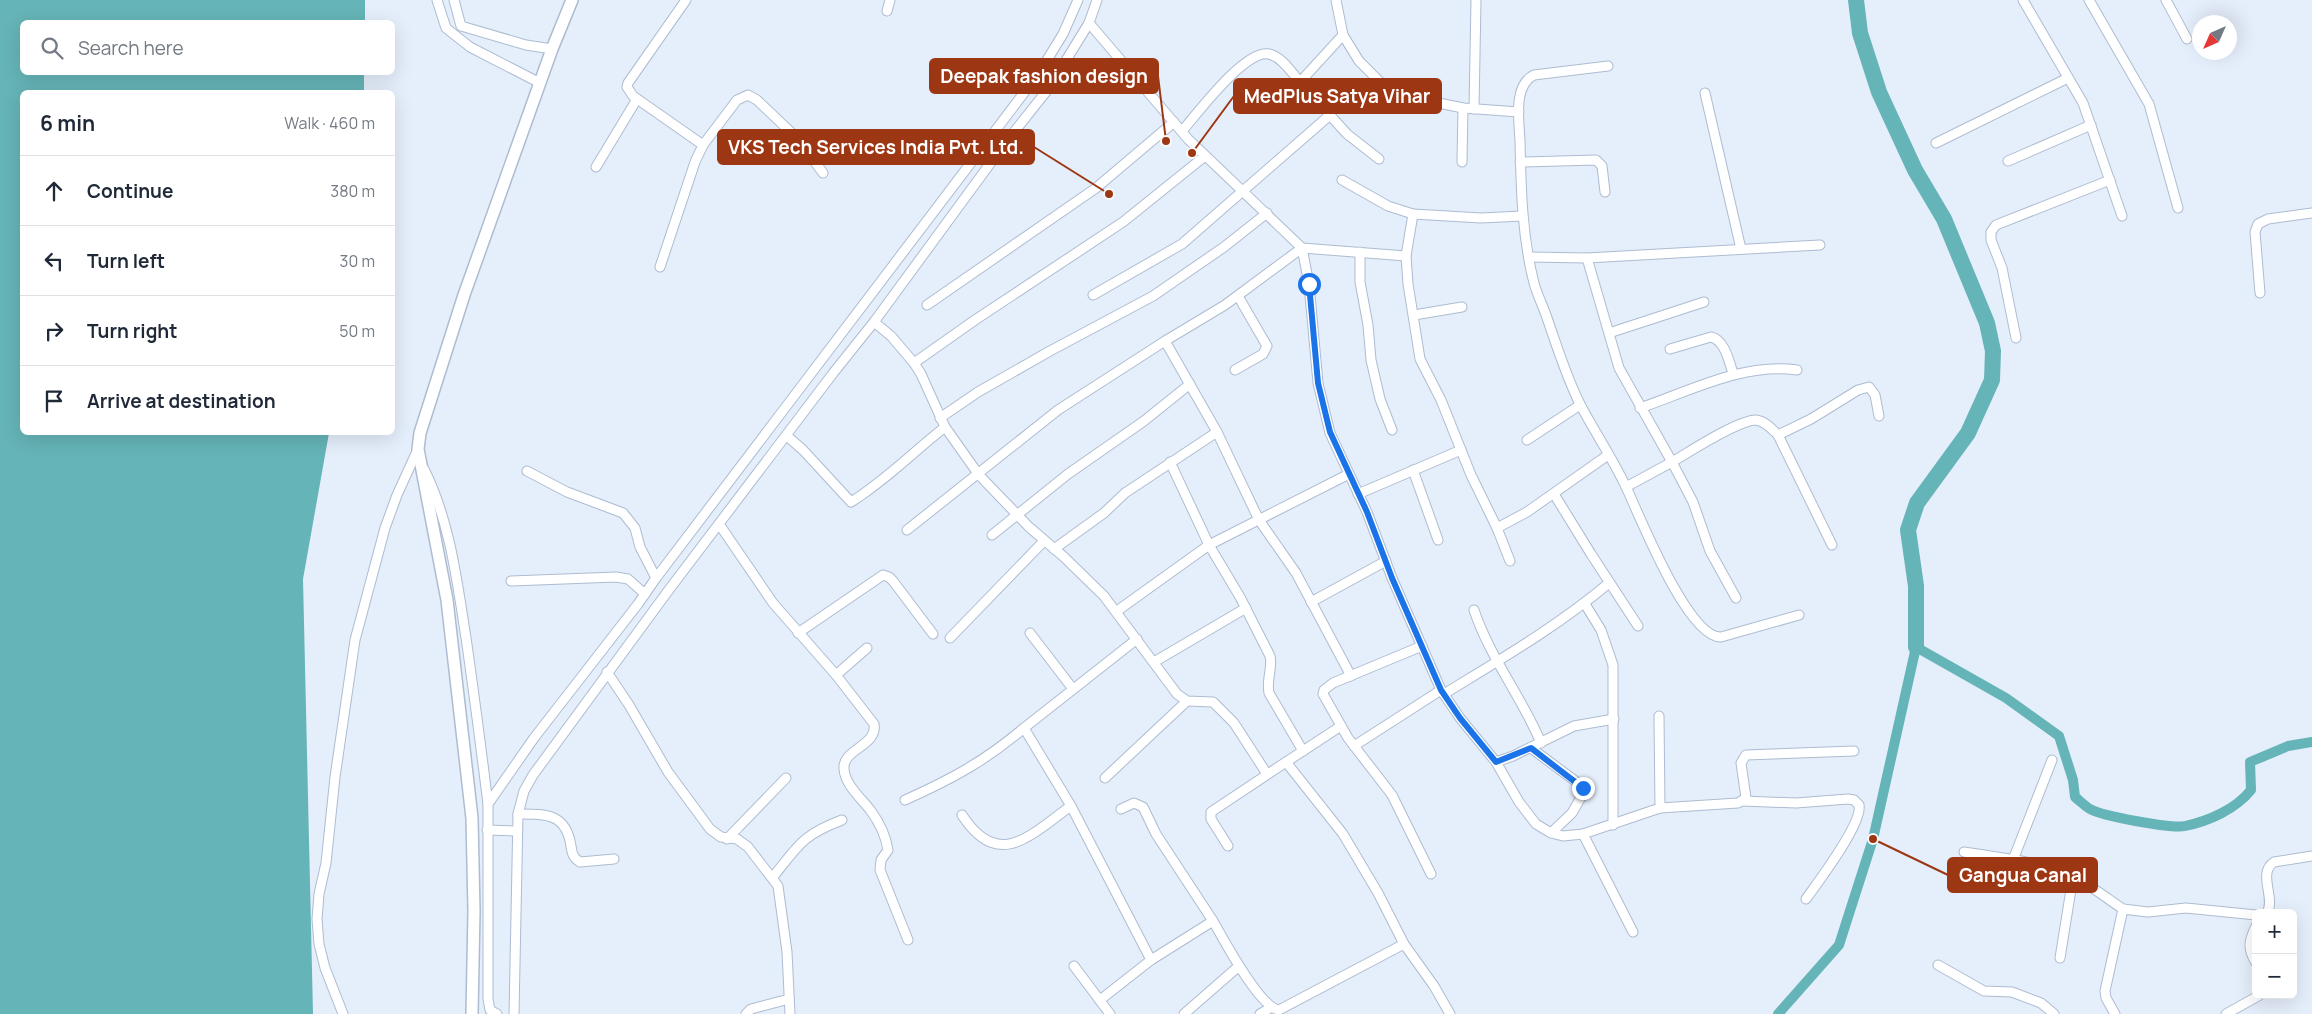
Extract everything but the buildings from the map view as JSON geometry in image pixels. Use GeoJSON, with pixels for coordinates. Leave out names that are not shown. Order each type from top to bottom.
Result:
{"type":"FeatureCollection","features":[{"type":"Feature","properties":{"kind":"street"},"geometry":{"type":"LineString","coordinates":[[437,0],[446,28],[470,47],[540,84]]}},
{"type":"Feature","properties":{"kind":"street"},"geometry":{"type":"LineString","coordinates":[[454,0],[461,26],[526,45],[552,49]]}},
{"type":"Feature","properties":{"kind":"street"},"geometry":{"type":"LineString","coordinates":[[472,1014],[474,974],[472,818],[447,600],[419,454],[420,433],[461,304],[552,49],[572,0]]}},
{"type":"Feature","properties":{"kind":"street"},"geometry":{"type":"LineString","coordinates":[[686,0],[630,78],[627,87],[636,98],[703,145]]}},
{"type":"Feature","properties":{"kind":"street"},"geometry":{"type":"LineString","coordinates":[[887,11],[890,0]]}},
{"type":"Feature","properties":{"kind":"street"},"geometry":{"type":"LineString","coordinates":[[488,804],[561,702],[645,594],[897,258],[1039,73],[1063,34],[1078,0]]}},
{"type":"Feature","properties":{"kind":"street"},"geometry":{"type":"LineString","coordinates":[[514,1014],[517,944],[518,814],[524,791],[533,775],[607,672],[874,322],[1003,146],[1049,88],[1088,23],[1097,0]]}},
{"type":"Feature","properties":{"kind":"street"},"geometry":{"type":"LineString","coordinates":[[1336,0],[1343,35],[1360,60],[1380,82],[1424,100],[1463,108],[1519,112]]}},
{"type":"Feature","properties":{"kind":"street"},"geometry":{"type":"LineString","coordinates":[[1474,109],[1476,0]]}},
{"type":"Feature","properties":{"kind":"street"},"geometry":{"type":"LineString","coordinates":[[2023,0],[2083,103],[2122,216]]}},
{"type":"Feature","properties":{"kind":"street"},"geometry":{"type":"LineString","coordinates":[[2089,0],[2150,104],[2178,208]]}},
{"type":"Feature","properties":{"kind":"street"},"geometry":{"type":"LineString","coordinates":[[2166,0],[2188,39]]}},
{"type":"Feature","properties":{"kind":"street"},"geometry":{"type":"LineString","coordinates":[[1088,23],[1205,156],[1302,248],[1309,284],[1318,383],[1330,432],[1443,692],[1460,718],[1496,762],[1519,802],[1536,824],[1551,833],[1563,836],[1583,834],[1660,808],[1734,804],[1742,801],[1796,803],[1854,800],[1859,805],[1858,817],[1848,836],[1806,899]]}},
{"type":"Feature","properties":{"kind":"street"},"geometry":{"type":"LineString","coordinates":[[1300,82],[1343,35]]}},
{"type":"Feature","properties":{"kind":"street"},"geometry":{"type":"LineString","coordinates":[[1182,131],[1236,71],[1255,57],[1266,54],[1280,60],[1347,134],[1379,159]]}},
{"type":"Feature","properties":{"kind":"street"},"geometry":{"type":"LineString","coordinates":[[1608,66],[1530,78],[1522,88],[1519,112],[1522,216],[1534,284],[1564,370],[1580,404],[1626,488],[1655,554],[1670,581],[1703,629],[1711,636],[1721,638],[1798,615]]}},
{"type":"Feature","properties":{"kind":"street"},"geometry":{"type":"LineString","coordinates":[[1936,144],[2068,78]]}},
{"type":"Feature","properties":{"kind":"street"},"geometry":{"type":"LineString","coordinates":[[1704,93],[1741,250]]}},
{"type":"Feature","properties":{"kind":"street"},"geometry":{"type":"LineString","coordinates":[[660,267],[695,162],[703,145],[737,100],[748,95],[757,100],[799,140],[822,173]]}},
{"type":"Feature","properties":{"kind":"street"},"geometry":{"type":"LineString","coordinates":[[596,167],[636,98]]}},
{"type":"Feature","properties":{"kind":"street"},"geometry":{"type":"LineString","coordinates":[[1462,162],[1463,108]]}},
{"type":"Feature","properties":{"kind":"street"},"geometry":{"type":"LineString","coordinates":[[1093,295],[1171,252],[1330,115]]}},
{"type":"Feature","properties":{"kind":"street"},"geometry":{"type":"LineString","coordinates":[[928,306],[1096,188],[1174,122]]}},
{"type":"Feature","properties":{"kind":"street"},"geometry":{"type":"LineString","coordinates":[[2008,161],[2091,125]]}},
{"type":"Feature","properties":{"kind":"street"},"geometry":{"type":"LineString","coordinates":[[914,363],[975,320],[1123,222],[1205,156]]}},
{"type":"Feature","properties":{"kind":"street"},"geometry":{"type":"LineString","coordinates":[[1520,162],[1596,160],[1602,166],[1605,192]]}},
{"type":"Feature","properties":{"kind":"street"},"geometry":{"type":"LineString","coordinates":[[1342,180],[1388,206],[1413,214],[1481,218],[1522,216]]}},
{"type":"Feature","properties":{"kind":"street"},"geometry":{"type":"LineString","coordinates":[[2016,338],[2002,268],[1991,240],[1993,229],[1996,225],[2064,196],[2110,180]]}},
{"type":"Feature","properties":{"kind":"street"},"geometry":{"type":"LineString","coordinates":[[940,418],[978,392],[1050,350],[1153,296],[1224,247],[1267,213]]}},
{"type":"Feature","properties":{"kind":"street"},"geometry":{"type":"LineString","coordinates":[[2260,293],[2255,232],[2258,224],[2268,219],[2312,213]]}},
{"type":"Feature","properties":{"kind":"street"},"geometry":{"type":"LineString","coordinates":[[1413,214],[1406,256],[1408,284],[1420,359],[1441,400],[1470,475],[1497,528],[1510,561]]}},
{"type":"Feature","properties":{"kind":"street"},"geometry":{"type":"LineString","coordinates":[[1529,257],[1587,258],[1820,245]]}},
{"type":"Feature","properties":{"kind":"street"},"geometry":{"type":"LineString","coordinates":[[907,530],[1058,410],[1238,296],[1302,248],[1406,256]]}},
{"type":"Feature","properties":{"kind":"street"},"geometry":{"type":"LineString","coordinates":[[1360,252],[1360,282],[1368,325],[1371,360],[1380,399],[1392,430]]}},
{"type":"Feature","properties":{"kind":"street"},"geometry":{"type":"LineString","coordinates":[[1587,258],[1609,332],[1613,353],[1619,368],[1693,502],[1710,551],[1736,598]]}},
{"type":"Feature","properties":{"kind":"street"},"geometry":{"type":"LineString","coordinates":[[1235,370],[1263,354],[1267,346],[1238,296]]}},
{"type":"Feature","properties":{"kind":"street"},"geometry":{"type":"LineString","coordinates":[[1609,332],[1704,302]]}},
{"type":"Feature","properties":{"kind":"street"},"geometry":{"type":"LineString","coordinates":[[1414,315],[1462,306]]}},
{"type":"Feature","properties":{"kind":"street"},"geometry":{"type":"LineString","coordinates":[[874,322],[891,336],[914,363],[921,374],[945,427],[979,474],[1044,541],[1104,596],[1177,694],[1188,701],[1213,702],[1219,707],[1234,723],[1267,774]]}},
{"type":"Feature","properties":{"kind":"street"},"geometry":{"type":"LineString","coordinates":[[1670,348],[1716,338],[1722,343],[1733,373]]}},
{"type":"Feature","properties":{"kind":"street"},"geometry":{"type":"LineString","coordinates":[[1165,342],[1217,432],[1260,520],[1296,573],[1351,676]]}},
{"type":"Feature","properties":{"kind":"street"},"geometry":{"type":"LineString","coordinates":[[1640,408],[1716,382],[1733,373],[1779,368],[1797,370]]}},
{"type":"Feature","properties":{"kind":"street"},"geometry":{"type":"LineString","coordinates":[[992,536],[1017,514],[1094,455],[1144,421],[1190,384]]}},
{"type":"Feature","properties":{"kind":"street"},"geometry":{"type":"LineString","coordinates":[[1778,435],[1811,419],[1858,390],[1869,387],[1875,395],[1879,416]]}},
{"type":"Feature","properties":{"kind":"street"},"geometry":{"type":"LineString","coordinates":[[1527,440],[1580,404]]}},
{"type":"Feature","properties":{"kind":"street"},"geometry":{"type":"LineString","coordinates":[[1626,488],[1749,421],[1764,422],[1778,435],[1832,544]]}},
{"type":"Feature","properties":{"kind":"street"},"geometry":{"type":"LineString","coordinates":[[787,436],[803,450],[851,502],[878,485],[910,455],[945,427]]}},
{"type":"Feature","properties":{"kind":"street"},"geometry":{"type":"LineString","coordinates":[[1054,549],[1104,512],[1125,492],[1217,432]]}},
{"type":"Feature","properties":{"kind":"street"},"geometry":{"type":"LineString","coordinates":[[1358,494],[1461,450]]}},
{"type":"Feature","properties":{"kind":"street"},"geometry":{"type":"LineString","coordinates":[[419,454],[440,502],[451,554],[480,736],[488,804],[488,999],[490,1010],[496,1014]]}},
{"type":"Feature","properties":{"kind":"street"},"geometry":{"type":"LineString","coordinates":[[343,1014],[325,968],[319,944],[317,919],[326,863],[335,777],[354,640],[391,511],[419,454]]}},
{"type":"Feature","properties":{"kind":"street"},"geometry":{"type":"LineString","coordinates":[[1497,528],[1527,512],[1608,455]]}},
{"type":"Feature","properties":{"kind":"street"},"geometry":{"type":"LineString","coordinates":[[1170,462],[1209,546],[1246,608],[1270,656],[1271,663],[1267,684],[1269,693],[1303,751]]}},
{"type":"Feature","properties":{"kind":"street"},"geometry":{"type":"LineString","coordinates":[[1413,470],[1438,540]]}},
{"type":"Feature","properties":{"kind":"street"},"geometry":{"type":"LineString","coordinates":[[527,472],[567,492],[623,514],[635,528],[640,547],[656,578]]}},
{"type":"Feature","properties":{"kind":"street"},"geometry":{"type":"LineString","coordinates":[[1117,611],[1209,546],[1348,474]]}},
{"type":"Feature","properties":{"kind":"street"},"geometry":{"type":"LineString","coordinates":[[1554,494],[1638,626]]}},
{"type":"Feature","properties":{"kind":"street"},"geometry":{"type":"LineString","coordinates":[[719,524],[772,603],[836,676],[874,724],[873,736],[848,758],[844,763],[844,772],[855,791],[873,814],[887,844],[888,850],[881,860],[880,870],[908,940]]}},
{"type":"Feature","properties":{"kind":"street"},"geometry":{"type":"LineString","coordinates":[[950,638],[1044,541]]}},
{"type":"Feature","properties":{"kind":"street"},"geometry":{"type":"LineString","coordinates":[[674,554],[687,566]]}},
{"type":"Feature","properties":{"kind":"street"},"geometry":{"type":"LineString","coordinates":[[1311,602],[1386,561]]}},
{"type":"Feature","properties":{"kind":"street"},"geometry":{"type":"LineString","coordinates":[[798,633],[884,575],[893,581],[933,634]]}},
{"type":"Feature","properties":{"kind":"street"},"geometry":{"type":"LineString","coordinates":[[511,581],[616,577],[628,580],[645,594]]}},
{"type":"Feature","properties":{"kind":"street"},"geometry":{"type":"LineString","coordinates":[[1354,746],[1543,634],[1585,604],[1609,583]]}},
{"type":"Feature","properties":{"kind":"street"},"geometry":{"type":"LineString","coordinates":[[1585,604],[1601,630],[1613,665],[1612,825]]}},
{"type":"Feature","properties":{"kind":"street"},"geometry":{"type":"LineString","coordinates":[[1154,662],[1246,608]]}},
{"type":"Feature","properties":{"kind":"street"},"geometry":{"type":"LineString","coordinates":[[1474,610],[1496,662],[1526,712],[1541,743]]}},
{"type":"Feature","properties":{"kind":"street"},"geometry":{"type":"LineString","coordinates":[[1030,633],[1073,688]]}},
{"type":"Feature","properties":{"kind":"street"},"geometry":{"type":"LineString","coordinates":[[904,800],[962,773],[985,759],[1137,639]]}},
{"type":"Feature","properties":{"kind":"street"},"geometry":{"type":"LineString","coordinates":[[1422,646],[1333,683],[1324,690],[1325,700],[1341,726],[1392,795],[1431,874]]}},
{"type":"Feature","properties":{"kind":"street"},"geometry":{"type":"LineString","coordinates":[[836,676],[868,648]]}},
{"type":"Feature","properties":{"kind":"street"},"geometry":{"type":"LineString","coordinates":[[607,672],[676,784],[710,829],[721,837],[737,839],[748,847],[773,877],[781,894],[790,1014]]}},
{"type":"Feature","properties":{"kind":"street"},"geometry":{"type":"LineString","coordinates":[[1105,778],[1188,701]]}},
{"type":"Feature","properties":{"kind":"street"},"geometry":{"type":"LineString","coordinates":[[1659,716],[1660,808]]}},
{"type":"Feature","properties":{"kind":"street"},"geometry":{"type":"LineString","coordinates":[[1496,762],[1531,748],[1574,726],[1614,719]]}},
{"type":"Feature","properties":{"kind":"street"},"geometry":{"type":"LineString","coordinates":[[1228,846],[1211,819],[1210,814],[1341,726]]}},
{"type":"Feature","properties":{"kind":"street"},"geometry":{"type":"LineString","coordinates":[[1024,728],[1071,806],[1151,960]]}},
{"type":"Feature","properties":{"kind":"street"},"geometry":{"type":"LineString","coordinates":[[1531,748],[1578,783],[1584,792],[1572,813],[1551,833]]}},
{"type":"Feature","properties":{"kind":"street"},"geometry":{"type":"LineString","coordinates":[[1742,801],[1746,798],[1746,793],[1741,763],[1746,755],[1854,751]]}},
{"type":"Feature","properties":{"kind":"street"},"geometry":{"type":"LineString","coordinates":[[2013,860],[2052,760]]}},
{"type":"Feature","properties":{"kind":"street"},"geometry":{"type":"LineString","coordinates":[[1286,762],[1343,834],[1378,893],[1404,944],[1434,986],[1450,1014]]}},
{"type":"Feature","properties":{"kind":"street"},"geometry":{"type":"LineString","coordinates":[[728,839],[786,778]]}},
{"type":"Feature","properties":{"kind":"street"},"geometry":{"type":"LineString","coordinates":[[1121,809],[1134,803],[1143,807],[1156,834],[1213,921],[1239,966],[1270,1008],[1283,1009],[1328,982],[1404,944]]}},
{"type":"Feature","properties":{"kind":"street"},"geometry":{"type":"LineString","coordinates":[[962,815],[972,830],[980,836],[990,842],[1010,845],[1031,834],[1071,806]]}},
{"type":"Feature","properties":{"kind":"street"},"geometry":{"type":"LineString","coordinates":[[518,814],[547,816],[561,821],[568,830],[573,856],[580,862],[614,860]]}},
{"type":"Feature","properties":{"kind":"street"},"geometry":{"type":"LineString","coordinates":[[773,877],[804,838],[820,828],[842,820]]}},
{"type":"Feature","properties":{"kind":"street"},"geometry":{"type":"LineString","coordinates":[[487,830],[517,831]]}},
{"type":"Feature","properties":{"kind":"street"},"geometry":{"type":"LineString","coordinates":[[1583,834],[1633,932]]}},
{"type":"Feature","properties":{"kind":"street"},"geometry":{"type":"LineString","coordinates":[[1964,852],[2056,869],[2123,909],[2148,912],[2186,908],[2252,915]]}},
{"type":"Feature","properties":{"kind":"street"},"geometry":{"type":"LineString","coordinates":[[2270,909],[2267,872],[2269,865],[2274,862],[2312,856]]}},
{"type":"Feature","properties":{"kind":"street"},"geometry":{"type":"LineString","coordinates":[[2060,958],[2073,878]]}},
{"type":"Feature","properties":{"kind":"street"},"geometry":{"type":"LineString","coordinates":[[2115,1014],[2106,998],[2105,990],[2123,909]]}},
{"type":"Feature","properties":{"kind":"street"},"geometry":{"type":"LineString","coordinates":[[1100,1000],[1151,960],[1213,921]]}},
{"type":"Feature","properties":{"kind":"street"},"geometry":{"type":"LineString","coordinates":[[2252,936],[2248,945],[2252,956]]}},
{"type":"Feature","properties":{"kind":"street"},"geometry":{"type":"LineString","coordinates":[[1938,965],[1984,990],[2012,992],[2041,1003],[2054,1014]]}},
{"type":"Feature","properties":{"kind":"street"},"geometry":{"type":"LineString","coordinates":[[1074,966],[1110,1014]]}},
{"type":"Feature","properties":{"kind":"street"},"geometry":{"type":"LineString","coordinates":[[1184,1014],[1239,966]]}},
{"type":"Feature","properties":{"kind":"street"},"geometry":{"type":"LineString","coordinates":[[746,1014],[750,1009],[789,999]]}},
{"type":"Feature","properties":{"kind":"street"},"geometry":{"type":"LineString","coordinates":[[2226,1014],[2253,999]]}},
{"type":"Feature","properties":{"kind":"street"},"geometry":{"type":"LineString","coordinates":[[1260,1014],[1270,1008]]}},
{"type":"Feature","properties":{"kind":"shaded area"},"geometry":{"type":"Polygon","coordinates":[[[0,0],[365,0],[365,20],[20,20],[20,75],[364,75],[364,90],[20,90],[20,435],[329,435],[303,579],[313,1014],[0,1014],[0,0]]]}},
{"type":"Feature","properties":{"kind":"waterway"},"geometry":{"type":"LineString","coordinates":[[1856,0],[1860,33],[1879,92],[1915,170],[1944,219],[1987,323],[1993,351],[1992,380],[1968,433],[1917,503],[1908,530],[1916,586],[1916,647]]}},
{"type":"Feature","properties":{"kind":"waterway"},"geometry":{"type":"LineString","coordinates":[[1778,1014],[1839,945],[1873,839],[1916,647],[2006,698],[2059,736],[2073,780],[2075,797],[2090,809],[2108,815],[2152,824],[2178,826],[2203,821],[2238,803],[2251,790],[2250,762],[2288,746],[2312,742]]}},
{"type":"Feature","properties":{"kind":"place","name":"Deepak fashion design"},"geometry":{"type":"Point","coordinates":[1166,141]}},
{"type":"Feature","properties":{"kind":"place","name":"MedPlus Satya Vihar"},"geometry":{"type":"Point","coordinates":[1192,153]}},
{"type":"Feature","properties":{"kind":"place","name":"VKS Tech Services India Pvt. Ltd."},"geometry":{"type":"Point","coordinates":[1109,194]}},
{"type":"Feature","properties":{"kind":"place","name":"Gangua Canal"},"geometry":{"type":"Point","coordinates":[1873,839]}},
{"type":"Feature","properties":{"kind":"route"},"geometry":{"type":"LineString","coordinates":[[1309,284],[1318,383],[1330,432],[1367,512],[1392,578],[1441,690],[1460,718],[1496,762],[1531,748],[1583,788]]}}]}
